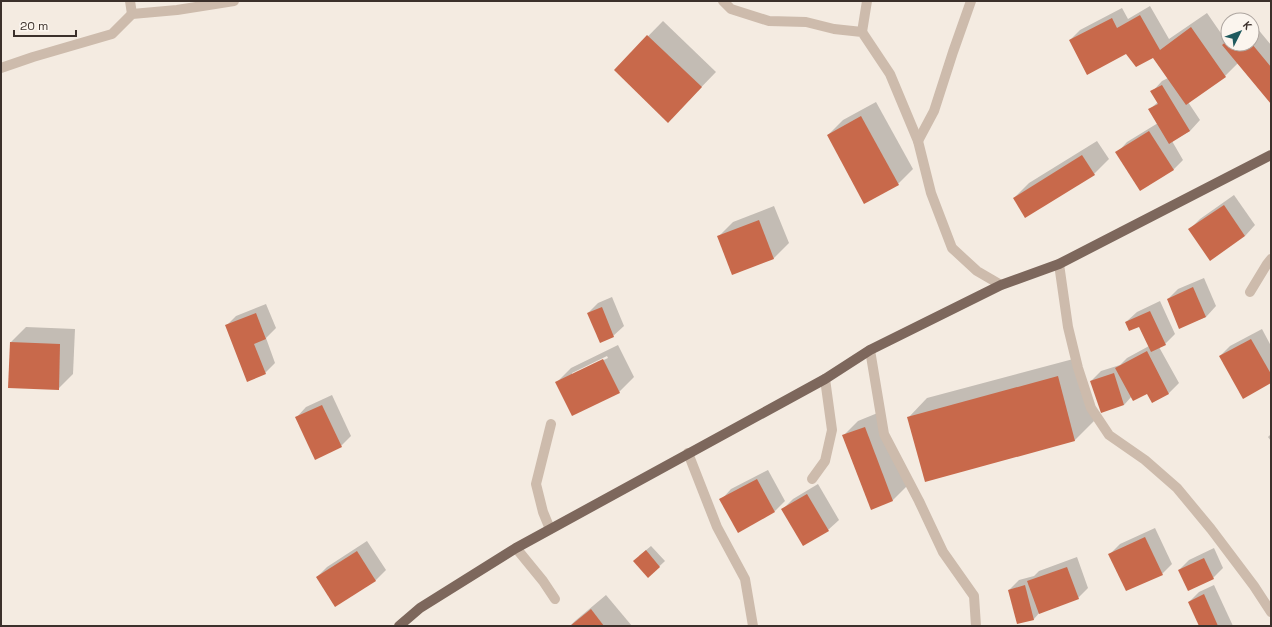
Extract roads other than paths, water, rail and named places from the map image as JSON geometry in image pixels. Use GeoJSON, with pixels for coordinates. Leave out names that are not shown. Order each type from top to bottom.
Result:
{"type":"FeatureCollection","features":[{"type":"Feature","properties":{"kind":"main road"},"geometry":{"type":"LineString","coordinates":[[399,626],[420,608],[516,548],[825,379],[870,350],[1001,285],[1059,264],[1271,155]]}},
{"type":"Feature","properties":{"kind":"street"},"geometry":{"type":"LineString","coordinates":[[130,1],[132,14]]}},
{"type":"Feature","properties":{"kind":"street"},"geometry":{"type":"LineString","coordinates":[[1,68],[112,34],[132,14],[177,10],[234,1]]}},
{"type":"Feature","properties":{"kind":"street"},"geometry":{"type":"LineString","coordinates":[[719,1],[731,9],[769,21],[806,22],[834,29],[862,32]]}},
{"type":"Feature","properties":{"kind":"street"},"geometry":{"type":"LineString","coordinates":[[723,1],[731,9]]}},
{"type":"Feature","properties":{"kind":"street"},"geometry":{"type":"LineString","coordinates":[[867,1],[862,32],[890,74],[918,142],[931,193],[952,248],[977,271],[1001,285]]}},
{"type":"Feature","properties":{"kind":"street"},"geometry":{"type":"LineString","coordinates":[[918,142],[934,110],[971,1]]}},
{"type":"Feature","properties":{"kind":"street"},"geometry":{"type":"LineString","coordinates":[[1250,292],[1271,259]]}},
{"type":"Feature","properties":{"kind":"street"},"geometry":{"type":"LineString","coordinates":[[1059,264],[1068,327],[1078,368],[1091,408],[1109,435],[1146,460],[1177,488],[1220,541],[1254,586],[1271,612]]}},
{"type":"Feature","properties":{"kind":"street"},"geometry":{"type":"LineString","coordinates":[[870,350],[884,434],[919,501],[943,552],[974,596],[976,626]]}},
{"type":"Feature","properties":{"kind":"street"},"geometry":{"type":"LineString","coordinates":[[812,479],[825,461],[832,430],[825,379]]}},
{"type":"Feature","properties":{"kind":"street"},"geometry":{"type":"LineString","coordinates":[[550,529],[543,512],[536,484],[551,424]]}},
{"type":"Feature","properties":{"kind":"street"},"geometry":{"type":"LineString","coordinates":[[688,453],[717,527],[745,579],[753,626]]}},
{"type":"Feature","properties":{"kind":"street"},"geometry":{"type":"LineString","coordinates":[[516,548],[555,599]]}}]}
